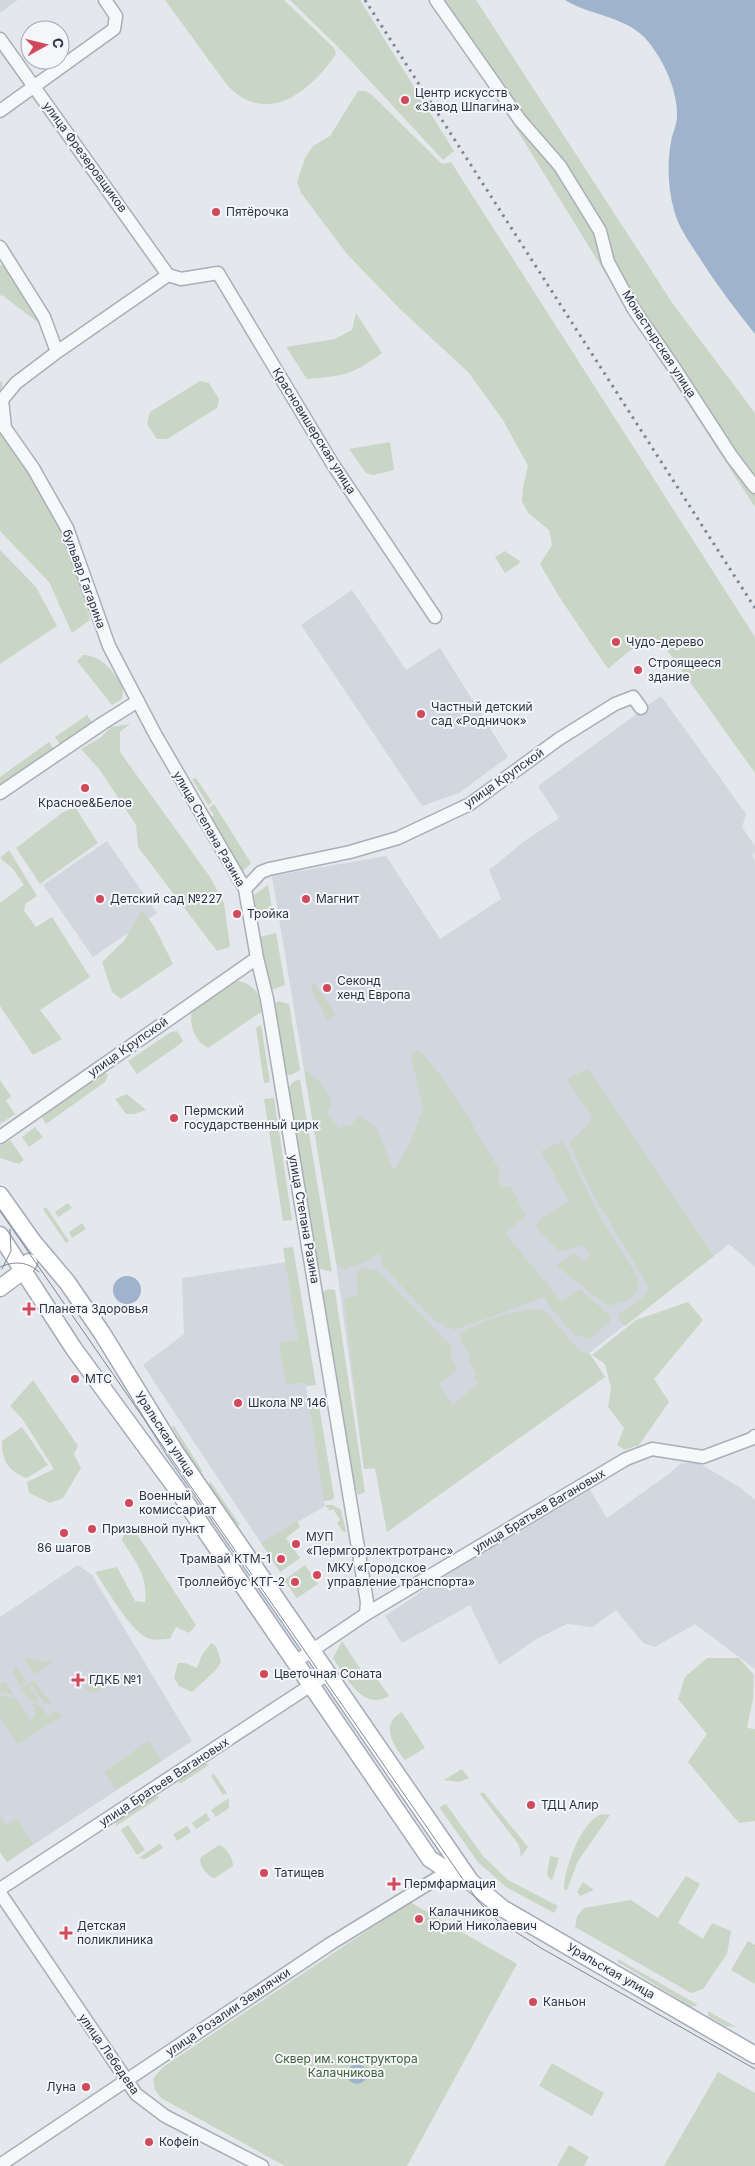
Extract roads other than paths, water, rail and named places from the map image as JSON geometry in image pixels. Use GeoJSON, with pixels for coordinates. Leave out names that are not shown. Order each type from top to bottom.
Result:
{"type":"FeatureCollection","features":[{"type":"Feature","properties":{"kind":"main road","name":"Уральская улица"},"geometry":{"type":"LineString","coordinates":[[0,1195],[102,1333],[174,1450],[328,1674],[460,1879],[471,1882],[502,1908],[755,2055]]}},
{"type":"Feature","properties":{"kind":"main road","name":"Уральская улица"},"geometry":{"type":"LineString","coordinates":[[2,1241],[23,1239],[34,1243]]}},
{"type":"Feature","properties":{"kind":"main road","name":"Уральская улица"},"geometry":{"type":"LineString","coordinates":[[2,1241],[24,1270],[41,1300],[74,1349],[140,1437],[430,1859],[452,1865]]}},
{"type":"Feature","properties":{"kind":"main road"},"geometry":{"type":"LineString","coordinates":[[0,1288],[24,1270],[32,1257],[34,1243]]}},
{"type":"Feature","properties":{"kind":"street"},"geometry":{"type":"LineString","coordinates":[[0,111],[114,29],[116,16],[105,0]]}},
{"type":"Feature","properties":{"kind":"street","name":"Монастырская улица"},"geometry":{"type":"LineString","coordinates":[[436,0],[520,120],[560,166],[600,230],[608,262],[633,308],[732,458],[755,487]]}},
{"type":"Feature","properties":{"kind":"street","name":"улица Фрезеровщиков"},"geometry":{"type":"LineString","coordinates":[[0,39],[175,277]]}},
{"type":"Feature","properties":{"kind":"street"},"geometry":{"type":"LineString","coordinates":[[0,246],[44,317],[57,352]]}},
{"type":"Feature","properties":{"kind":"street","name":"Красновишерская улица"},"geometry":{"type":"LineString","coordinates":[[175,277],[218,273],[332,463],[435,618]]}},
{"type":"Feature","properties":{"kind":"street","name":"бульвар Гагарина"},"geometry":{"type":"LineString","coordinates":[[138,701],[109,646],[67,528],[33,468],[6,428],[2,400],[16,383],[57,352],[175,277]]}},
{"type":"Feature","properties":{"kind":"street","name":"улица Крупской"},"geometry":{"type":"LineString","coordinates":[[244,889],[261,872],[269,869],[350,852],[398,838],[470,804],[559,739],[615,704],[633,697],[641,708]]}},
{"type":"Feature","properties":{"kind":"street"},"geometry":{"type":"LineString","coordinates":[[0,793],[138,701]]}},
{"type":"Feature","properties":{"kind":"street","name":"улица Степана Разина"},"geometry":{"type":"LineString","coordinates":[[138,701],[244,889],[267,999],[316,1290],[367,1602],[366,1614]]}},
{"type":"Feature","properties":{"kind":"street","name":"улица Крупской"},"geometry":{"type":"LineString","coordinates":[[0,1137],[257,958]]}},
{"type":"Feature","properties":{"kind":"street","name":"улица Братьев Вагановых"},"geometry":{"type":"LineString","coordinates":[[312,1651],[366,1614],[626,1458],[652,1449],[703,1457],[752,1440],[755,1436]]}},
{"type":"Feature","properties":{"kind":"street"},"geometry":{"type":"LineString","coordinates":[[295,1662],[312,1651]]}},
{"type":"Feature","properties":{"kind":"street","name":"улица Братьев Вагановых"},"geometry":{"type":"LineString","coordinates":[[0,1891],[328,1674]]}},
{"type":"Feature","properties":{"kind":"street","name":"улица Розалии Землячки"},"geometry":{"type":"LineString","coordinates":[[0,2165],[330,1944],[452,1865]]}},
{"type":"Feature","properties":{"kind":"street","name":"улица Лебедева"},"geometry":{"type":"LineString","coordinates":[[0,1891],[126,2082],[146,2104],[165,2116],[262,2166]]}},
{"type":"Feature","properties":{"kind":"water"},"geometry":{"type":"Polygon","coordinates":[[[565,0],[755,0],[755,334],[705,267],[678,223],[669,185],[670,150],[677,119],[677,106],[672,85],[663,63],[651,45],[636,30],[626,24],[565,0]]]}},
{"type":"Feature","properties":{"kind":"water"},"geometry":{"type":"Polygon","coordinates":[[[127,1276],[137,1280],[141,1290],[137,1300],[127,1304],[117,1300],[113,1290],[117,1280],[127,1276]]]}},
{"type":"Feature","properties":{"kind":"water"},"geometry":{"type":"Polygon","coordinates":[[[357,2064],[364,2067],[367,2074],[364,2081],[357,2084],[350,2081],[347,2074],[350,2067],[357,2064]]]}},
{"type":"Feature","properties":{"kind":"tram line"},"geometry":{"type":"LineString","coordinates":[[0,1211],[478,1901],[497,1920],[541,1948],[755,2069]]}},
{"type":"Feature","properties":{"kind":"tram line"},"geometry":{"type":"LineString","coordinates":[[2,1269],[11,1251],[10,1229]]}},
{"type":"Feature","properties":{"kind":"tram line"},"geometry":{"type":"LineString","coordinates":[[0,1267],[20,1263],[30,1266],[39,1272]]}},
{"type":"Feature","properties":{"kind":"railway"},"geometry":{"type":"LineString","coordinates":[[365,0],[755,608]]}},
{"type":"Feature","properties":{"kind":"place","name":"Центр искусств «Завод Шпагина»"},"geometry":{"type":"Point","coordinates":[405,100]}},
{"type":"Feature","properties":{"kind":"place","name":"Пятёрочка"},"geometry":{"type":"Point","coordinates":[216,212]}},
{"type":"Feature","properties":{"kind":"place","name":"Чудо-дерево"},"geometry":{"type":"Point","coordinates":[616,642]}},
{"type":"Feature","properties":{"kind":"place","name":"Строящееся здание"},"geometry":{"type":"Point","coordinates":[638,670]}},
{"type":"Feature","properties":{"kind":"place","name":"Частный детский сад «Родничок»"},"geometry":{"type":"Point","coordinates":[421,714]}},
{"type":"Feature","properties":{"kind":"place","name":"Красное&Белое"},"geometry":{"type":"Point","coordinates":[85,788]}},
{"type":"Feature","properties":{"kind":"place","name":"Детский сад №227"},"geometry":{"type":"Point","coordinates":[100,899]}},
{"type":"Feature","properties":{"kind":"place","name":"Магнит"},"geometry":{"type":"Point","coordinates":[306,899]}},
{"type":"Feature","properties":{"kind":"place","name":"Тройка"},"geometry":{"type":"Point","coordinates":[237,914]}},
{"type":"Feature","properties":{"kind":"place","name":"Секонд хенд Европа"},"geometry":{"type":"Point","coordinates":[327,988]}},
{"type":"Feature","properties":{"kind":"place","name":"Пермский государственный цирк"},"geometry":{"type":"Point","coordinates":[174,1118]}},
{"type":"Feature","properties":{"kind":"place","name":"Планета Здоровья"},"geometry":{"type":"Point","coordinates":[29,1309]}},
{"type":"Feature","properties":{"kind":"place","name":"МТС"},"geometry":{"type":"Point","coordinates":[75,1379]}},
{"type":"Feature","properties":{"kind":"place","name":"Школа № 146"},"geometry":{"type":"Point","coordinates":[238,1403]}},
{"type":"Feature","properties":{"kind":"place","name":"Военный комиссариат"},"geometry":{"type":"Point","coordinates":[129,1503]}},
{"type":"Feature","properties":{"kind":"place","name":"Призывной пункт"},"geometry":{"type":"Point","coordinates":[92,1529]}},
{"type":"Feature","properties":{"kind":"place","name":"86 шагов"},"geometry":{"type":"Point","coordinates":[64,1533]}},
{"type":"Feature","properties":{"kind":"place","name":"МУП «Пермгорэлектротранс»"},"geometry":{"type":"Point","coordinates":[296,1544]}},
{"type":"Feature","properties":{"kind":"place","name":"Трамвай КТМ-1"},"geometry":{"type":"Point","coordinates":[281,1559]}},
{"type":"Feature","properties":{"kind":"place","name":"МКУ «Городское управление транспорта»"},"geometry":{"type":"Point","coordinates":[317,1575]}},
{"type":"Feature","properties":{"kind":"place","name":"Троллейбус КТГ-2"},"geometry":{"type":"Point","coordinates":[295,1582]}},
{"type":"Feature","properties":{"kind":"place","name":"Цветочная Соната"},"geometry":{"type":"Point","coordinates":[264,1674]}},
{"type":"Feature","properties":{"kind":"place","name":"ГДКБ №1"},"geometry":{"type":"Point","coordinates":[78,1680]}},
{"type":"Feature","properties":{"kind":"place","name":"ТДЦ Алир"},"geometry":{"type":"Point","coordinates":[531,1805]}},
{"type":"Feature","properties":{"kind":"place","name":"Татищев"},"geometry":{"type":"Point","coordinates":[264,1873]}},
{"type":"Feature","properties":{"kind":"place","name":"Пермфармация"},"geometry":{"type":"Point","coordinates":[394,1884]}},
{"type":"Feature","properties":{"kind":"place","name":"Калачников Юрий Николаевич"},"geometry":{"type":"Point","coordinates":[419,1919]}},
{"type":"Feature","properties":{"kind":"place","name":"Детская поликлиника"},"geometry":{"type":"Point","coordinates":[66,1933]}},
{"type":"Feature","properties":{"kind":"place","name":"Каньон"},"geometry":{"type":"Point","coordinates":[533,2002]}},
{"type":"Feature","properties":{"kind":"place","name":"Луна"},"geometry":{"type":"Point","coordinates":[86,2087]}},
{"type":"Feature","properties":{"kind":"place","name":"Кофеin"},"geometry":{"type":"Point","coordinates":[149,2142]}},
{"type":"Feature","properties":{"kind":"park label","name":"Сквер им. конструктора Калачникова"},"geometry":{"type":"Point","coordinates":[346,2066]}}]}
